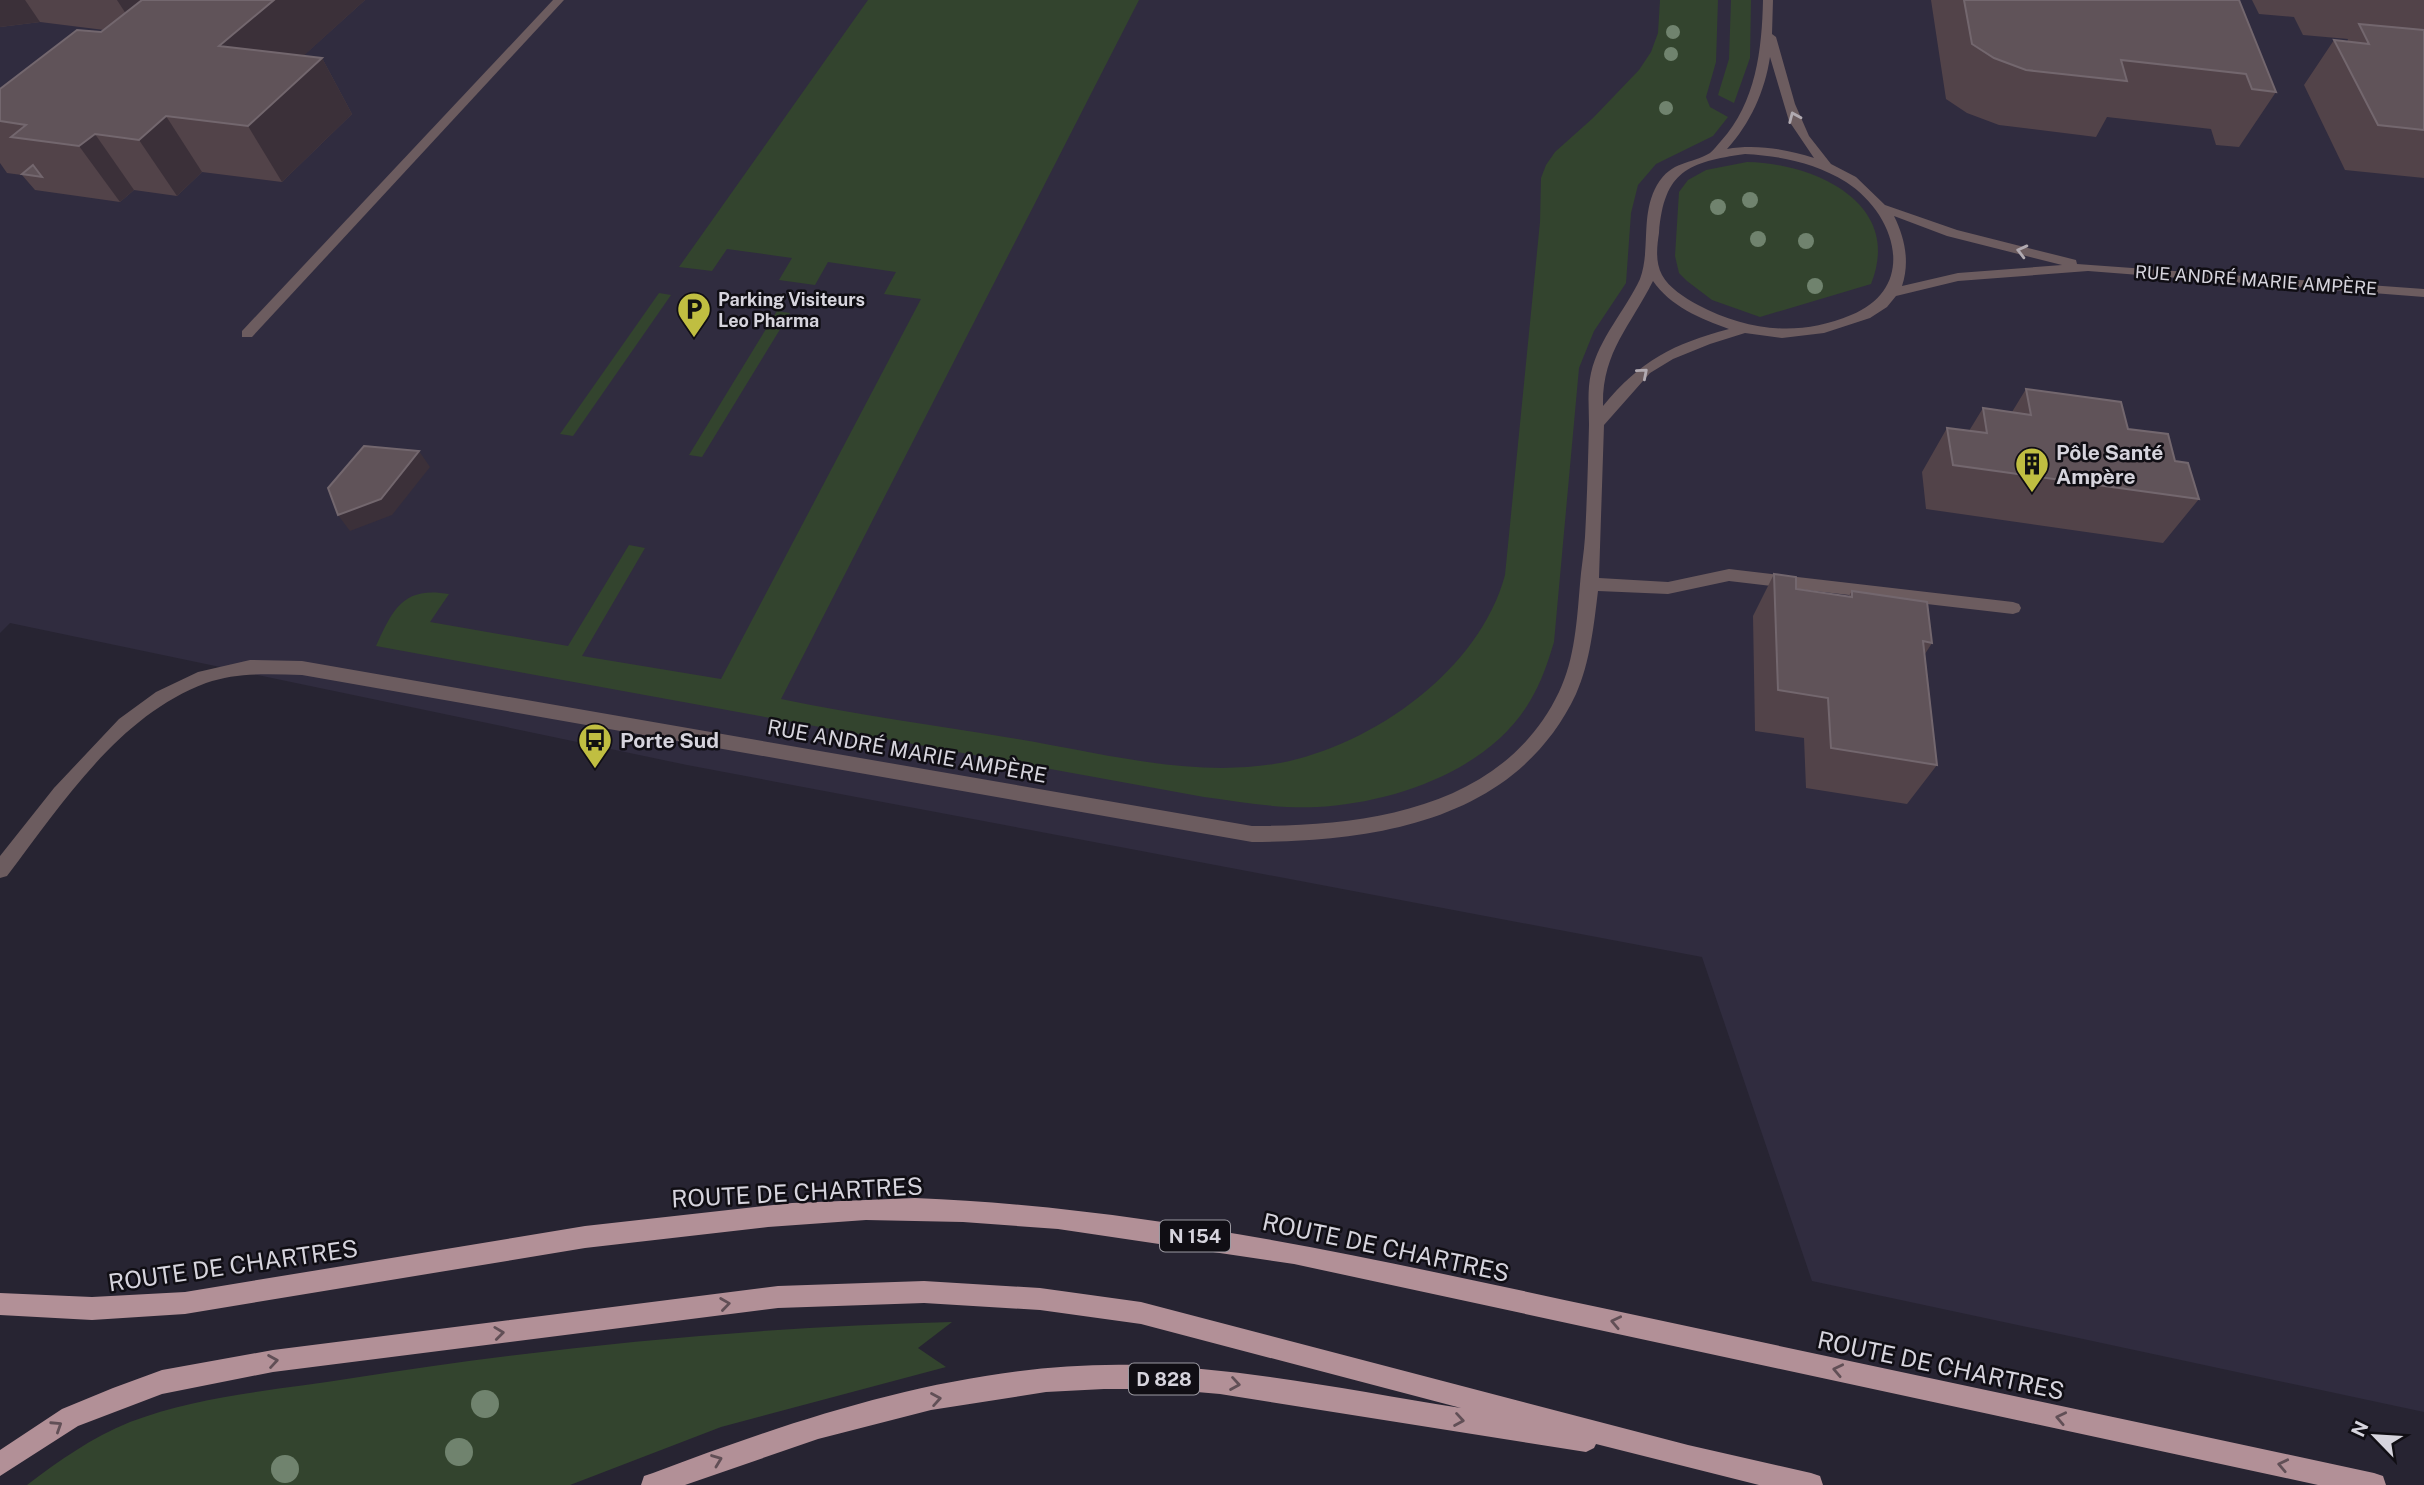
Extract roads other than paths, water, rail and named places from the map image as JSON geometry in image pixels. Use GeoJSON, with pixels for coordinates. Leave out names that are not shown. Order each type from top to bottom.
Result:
{"type":"FeatureCollection","features":[{"type":"Feature","properties":{"kind":"main road","name":"ROUTE DE CHARTRES"},"geometry":{"type":"LineString","coordinates":[[0,1304],[79,1310],[126,1310],[185,1303],[612,1231],[795,1213],[913,1209],[1013,1214],[1157,1230],[1294,1253],[2374,1485]]}},
{"type":"Feature","properties":{"kind":"main road"},"geometry":{"type":"LineString","coordinates":[[0,1464],[70,1417],[113,1399],[162,1382],[273,1361],[778,1297],[924,1292],[1040,1299],[1141,1313],[1684,1455],[1811,1485]]}},
{"type":"Feature","properties":{"kind":"main road","name":"D 828"},"geometry":{"type":"LineString","coordinates":[[653,1485],[747,1449],[906,1404],[1012,1386],[1104,1377],[1208,1380],[1684,1455]]}},
{"type":"Feature","properties":{"kind":"street"},"geometry":{"type":"LineString","coordinates":[[247,334],[559,0]]}},
{"type":"Feature","properties":{"kind":"street"},"geometry":{"type":"LineString","coordinates":[[1716,155],[1740,128],[1756,92],[1768,30],[1768,0]]}},
{"type":"Feature","properties":{"kind":"street"},"geometry":{"type":"LineString","coordinates":[[1768,30],[1785,94],[1801,133],[1820,158],[1861,187],[1883,208],[1894,230],[1900,274],[1891,293],[1861,317],[1823,329],[1769,333],[1744,329],[1707,314],[1662,285],[1652,265],[1654,211],[1658,191],[1669,176],[1679,169],[1716,155],[1745,150],[1769,151],[1809,160],[1835,170]]}},
{"type":"Feature","properties":{"kind":"street","name":"RUE ANDRÉ MARIE AMPÈRE"},"geometry":{"type":"LineString","coordinates":[[1883,208],[1964,236],[2088,267]]}},
{"type":"Feature","properties":{"kind":"street","name":"RUE ANDRÉ MARIE AMPÈRE"},"geometry":{"type":"LineString","coordinates":[[0,870],[88,759],[126,720],[194,680],[264,665],[302,667],[1252,834],[1307,836],[1359,830],[1418,817],[1460,802],[1498,778],[1531,749],[1554,720],[1574,682],[1584,636],[1588,584],[1597,423],[1595,394],[1603,354],[1645,285],[1652,265]]}},
{"type":"Feature","properties":{"kind":"street","name":"RUE ANDRÉ MARIE AMPÈRE"},"geometry":{"type":"LineString","coordinates":[[1891,293],[1958,277],[2088,267],[2424,293]]}},
{"type":"Feature","properties":{"kind":"street"},"geometry":{"type":"LineString","coordinates":[[1597,423],[1643,372],[1664,358],[1699,341],[1744,329]]}},
{"type":"Feature","properties":{"kind":"street"},"geometry":{"type":"LineString","coordinates":[[1588,584],[1668,587],[1730,575],[2013,608]]}},
{"type":"Feature","properties":{"kind":"place","name":"Parking Visiteurs Leo Pharma"},"geometry":{"type":"Point","coordinates":[694,339]}},
{"type":"Feature","properties":{"kind":"place","name":"Pôle Santé Ampère"},"geometry":{"type":"Point","coordinates":[2032,494]}},
{"type":"Feature","properties":{"kind":"place","name":"Porte Sud"},"geometry":{"type":"Point","coordinates":[595,770]}}]}
